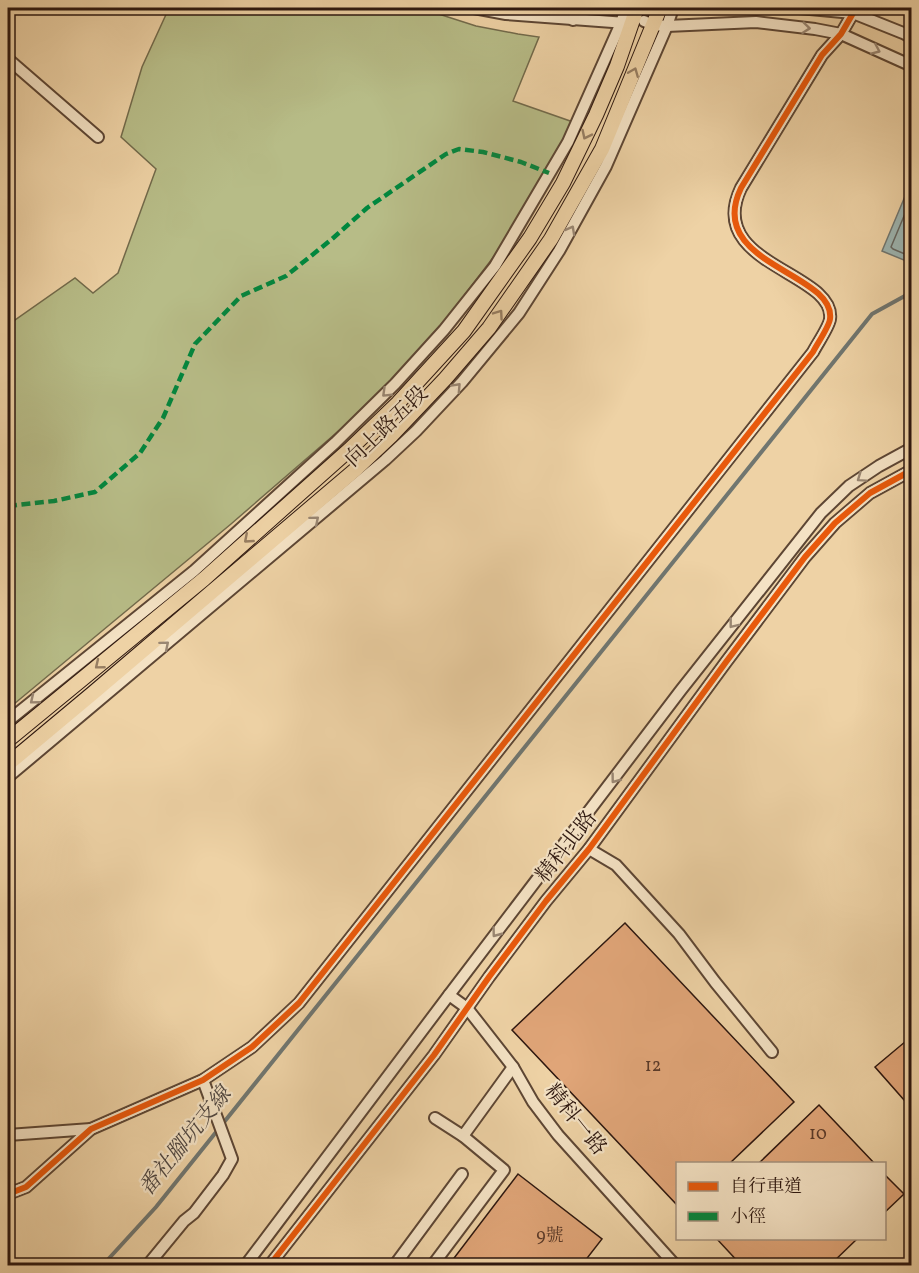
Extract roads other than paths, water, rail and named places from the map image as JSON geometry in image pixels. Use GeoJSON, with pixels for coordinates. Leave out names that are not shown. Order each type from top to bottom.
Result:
{"type":"FeatureCollection","features":[{"type":"Feature","properties":{"kind":"main road","name":"向上路五段"},"geometry":{"type":"LineString","coordinates":[[8,764],[355,470],[392,436],[489,328],[551,240],[602,149],[638,23],[637,8]]}},
{"type":"Feature","properties":{"kind":"main road","name":"向上路五段"},"geometry":{"type":"LineString","coordinates":[[8,740],[204,579],[349,450],[398,403],[464,331],[530,238],[563,183],[638,23],[659,8]]}},
{"type":"Feature","properties":{"kind":"street"},"geometry":{"type":"LineString","coordinates":[[474,8],[506,14],[667,26],[756,22],[815,29],[841,34],[912,66]]}},
{"type":"Feature","properties":{"kind":"street"},"geometry":{"type":"LineString","coordinates":[[573,20],[574,8]]}},
{"type":"Feature","properties":{"kind":"street","name":"向上路五段"},"geometry":{"type":"LineString","coordinates":[[8,721],[194,571],[334,443],[394,384],[444,330],[495,266],[638,23],[626,8]]}},
{"type":"Feature","properties":{"kind":"street","name":"向上路五段"},"geometry":{"type":"LineString","coordinates":[[8,777],[368,475],[462,382],[519,313],[559,251],[606,166],[673,8]]}},
{"type":"Feature","properties":{"kind":"street"},"geometry":{"type":"LineString","coordinates":[[800,8],[855,10],[912,38]]}},
{"type":"Feature","properties":{"kind":"street"},"geometry":{"type":"LineString","coordinates":[[8,1194],[26,1187],[91,1129],[203,1080],[252,1047],[299,1003],[813,352],[831,320],[829,306],[815,290],[776,266],[740,236],[734,219],[736,199],[822,55],[841,34],[855,10]]}},
{"type":"Feature","properties":{"kind":"street"},"geometry":{"type":"LineString","coordinates":[[8,58],[98,137]]}},
{"type":"Feature","properties":{"kind":"street","name":"精科北路"},"geometry":{"type":"LineString","coordinates":[[246,1266],[681,690],[821,513],[849,486],[879,465],[912,448]]}},
{"type":"Feature","properties":{"kind":"street","name":"精科北路"},"geometry":{"type":"LineString","coordinates":[[269,1266],[434,1055],[546,901],[589,849],[806,557],[835,523],[870,493],[912,470]]}},
{"type":"Feature","properties":{"kind":"street"},"geometry":{"type":"LineString","coordinates":[[589,849],[616,865],[679,934],[772,1052]]}},
{"type":"Feature","properties":{"kind":"street","name":"精科一路"},"geometry":{"type":"LineString","coordinates":[[449,995],[467,1008],[513,1067],[533,1102],[558,1135],[676,1266]]}},
{"type":"Feature","properties":{"kind":"street"},"geometry":{"type":"LineString","coordinates":[[463,1136],[513,1067]]}},
{"type":"Feature","properties":{"kind":"street"},"geometry":{"type":"LineString","coordinates":[[147,1266],[184,1221],[194,1213],[223,1175],[232,1159],[203,1080]]}},
{"type":"Feature","properties":{"kind":"street"},"geometry":{"type":"LineString","coordinates":[[432,1266],[504,1170],[463,1136],[435,1118]]}},
{"type":"Feature","properties":{"kind":"street"},"geometry":{"type":"LineString","coordinates":[[8,1135],[91,1129]]}},
{"type":"Feature","properties":{"kind":"street"},"geometry":{"type":"LineString","coordinates":[[394,1266],[462,1174]]}},
{"type":"Feature","properties":{"kind":"water"},"geometry":{"type":"Polygon","coordinates":[[[911,182],[911,263],[882,251],[911,182]]]}},
{"type":"Feature","properties":{"kind":"waterway","name":"番社腳坑支線"},"geometry":{"type":"LineString","coordinates":[[102,1266],[156,1207],[872,314],[912,292]]}}]}
